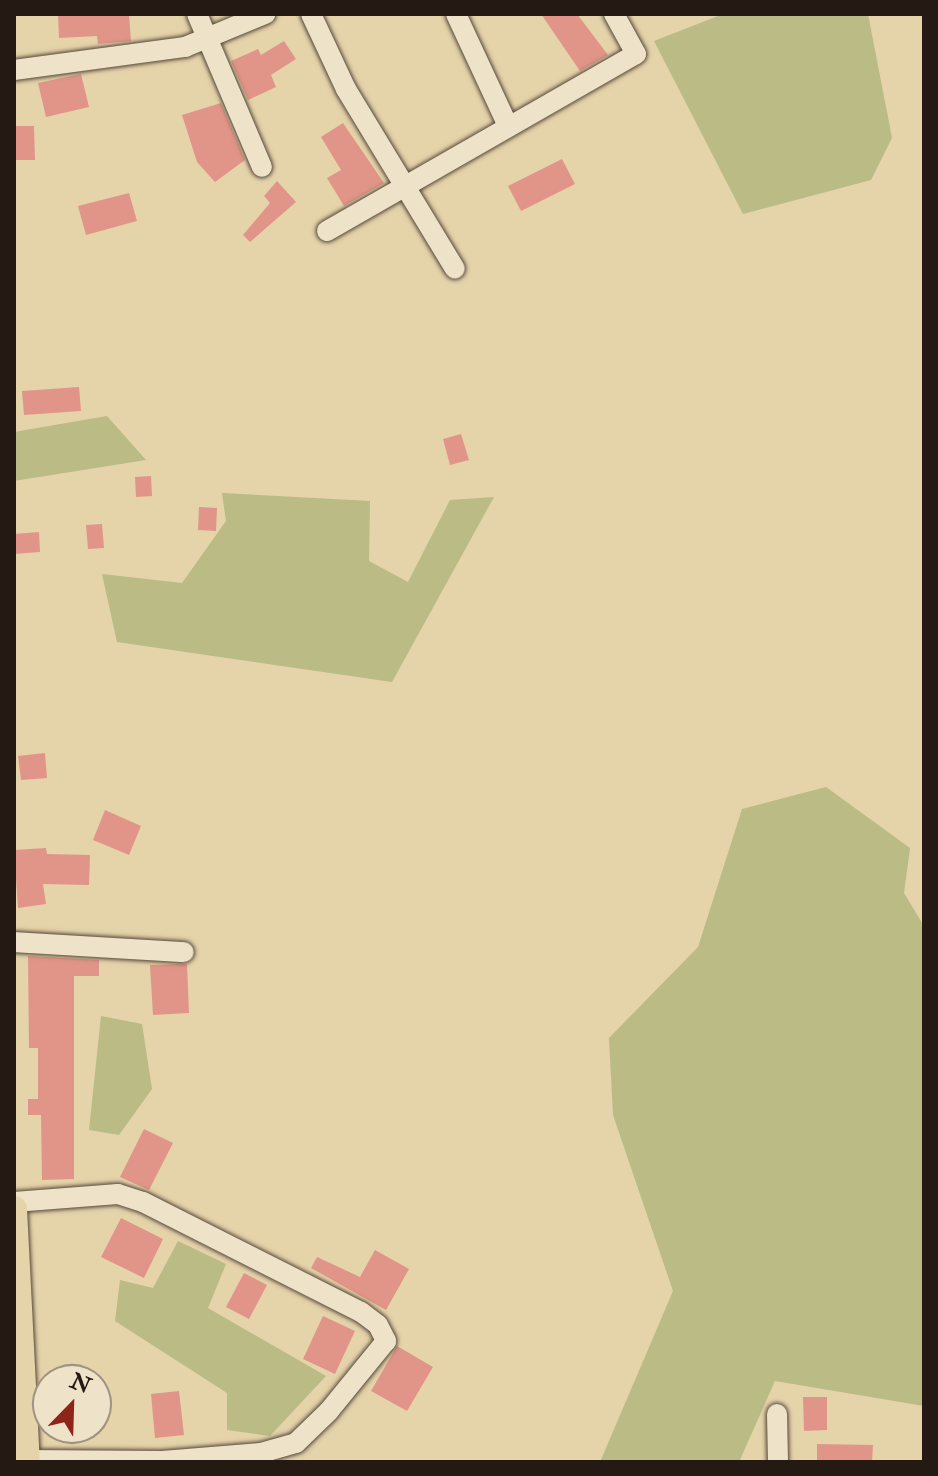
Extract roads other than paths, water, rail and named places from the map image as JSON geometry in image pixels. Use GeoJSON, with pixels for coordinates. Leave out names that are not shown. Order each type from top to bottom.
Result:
{"type":"FeatureCollection","features":[{"type":"Feature","properties":{"kind":"main road"},"geometry":{"type":"LineString","coordinates":[[14,1209],[26,1461]]}},
{"type":"Feature","properties":{"kind":"street"},"geometry":{"type":"LineString","coordinates":[[197,14],[205,40],[262,167]]}},
{"type":"Feature","properties":{"kind":"street"},"geometry":{"type":"LineString","coordinates":[[14,70],[205,40],[265,14]]}},
{"type":"Feature","properties":{"kind":"street"},"geometry":{"type":"LineString","coordinates":[[311,14],[346,89],[402,187],[455,269]]}},
{"type":"Feature","properties":{"kind":"street"},"geometry":{"type":"LineString","coordinates":[[456,14],[508,126]]}},
{"type":"Feature","properties":{"kind":"street"},"geometry":{"type":"LineString","coordinates":[[327,231],[636,54],[614,14]]}},
{"type":"Feature","properties":{"kind":"street"},"geometry":{"type":"LineString","coordinates":[[14,942],[184,952]]}},
{"type":"Feature","properties":{"kind":"street"},"geometry":{"type":"LineString","coordinates":[[14,1202],[118,1194],[143,1202],[361,1312],[378,1325],[386,1341],[329,1411],[296,1443],[261,1453],[162,1461],[26,1461]]}},
{"type":"Feature","properties":{"kind":"street"},"geometry":{"type":"LineString","coordinates":[[777,1414],[778,1462]]}}]}
